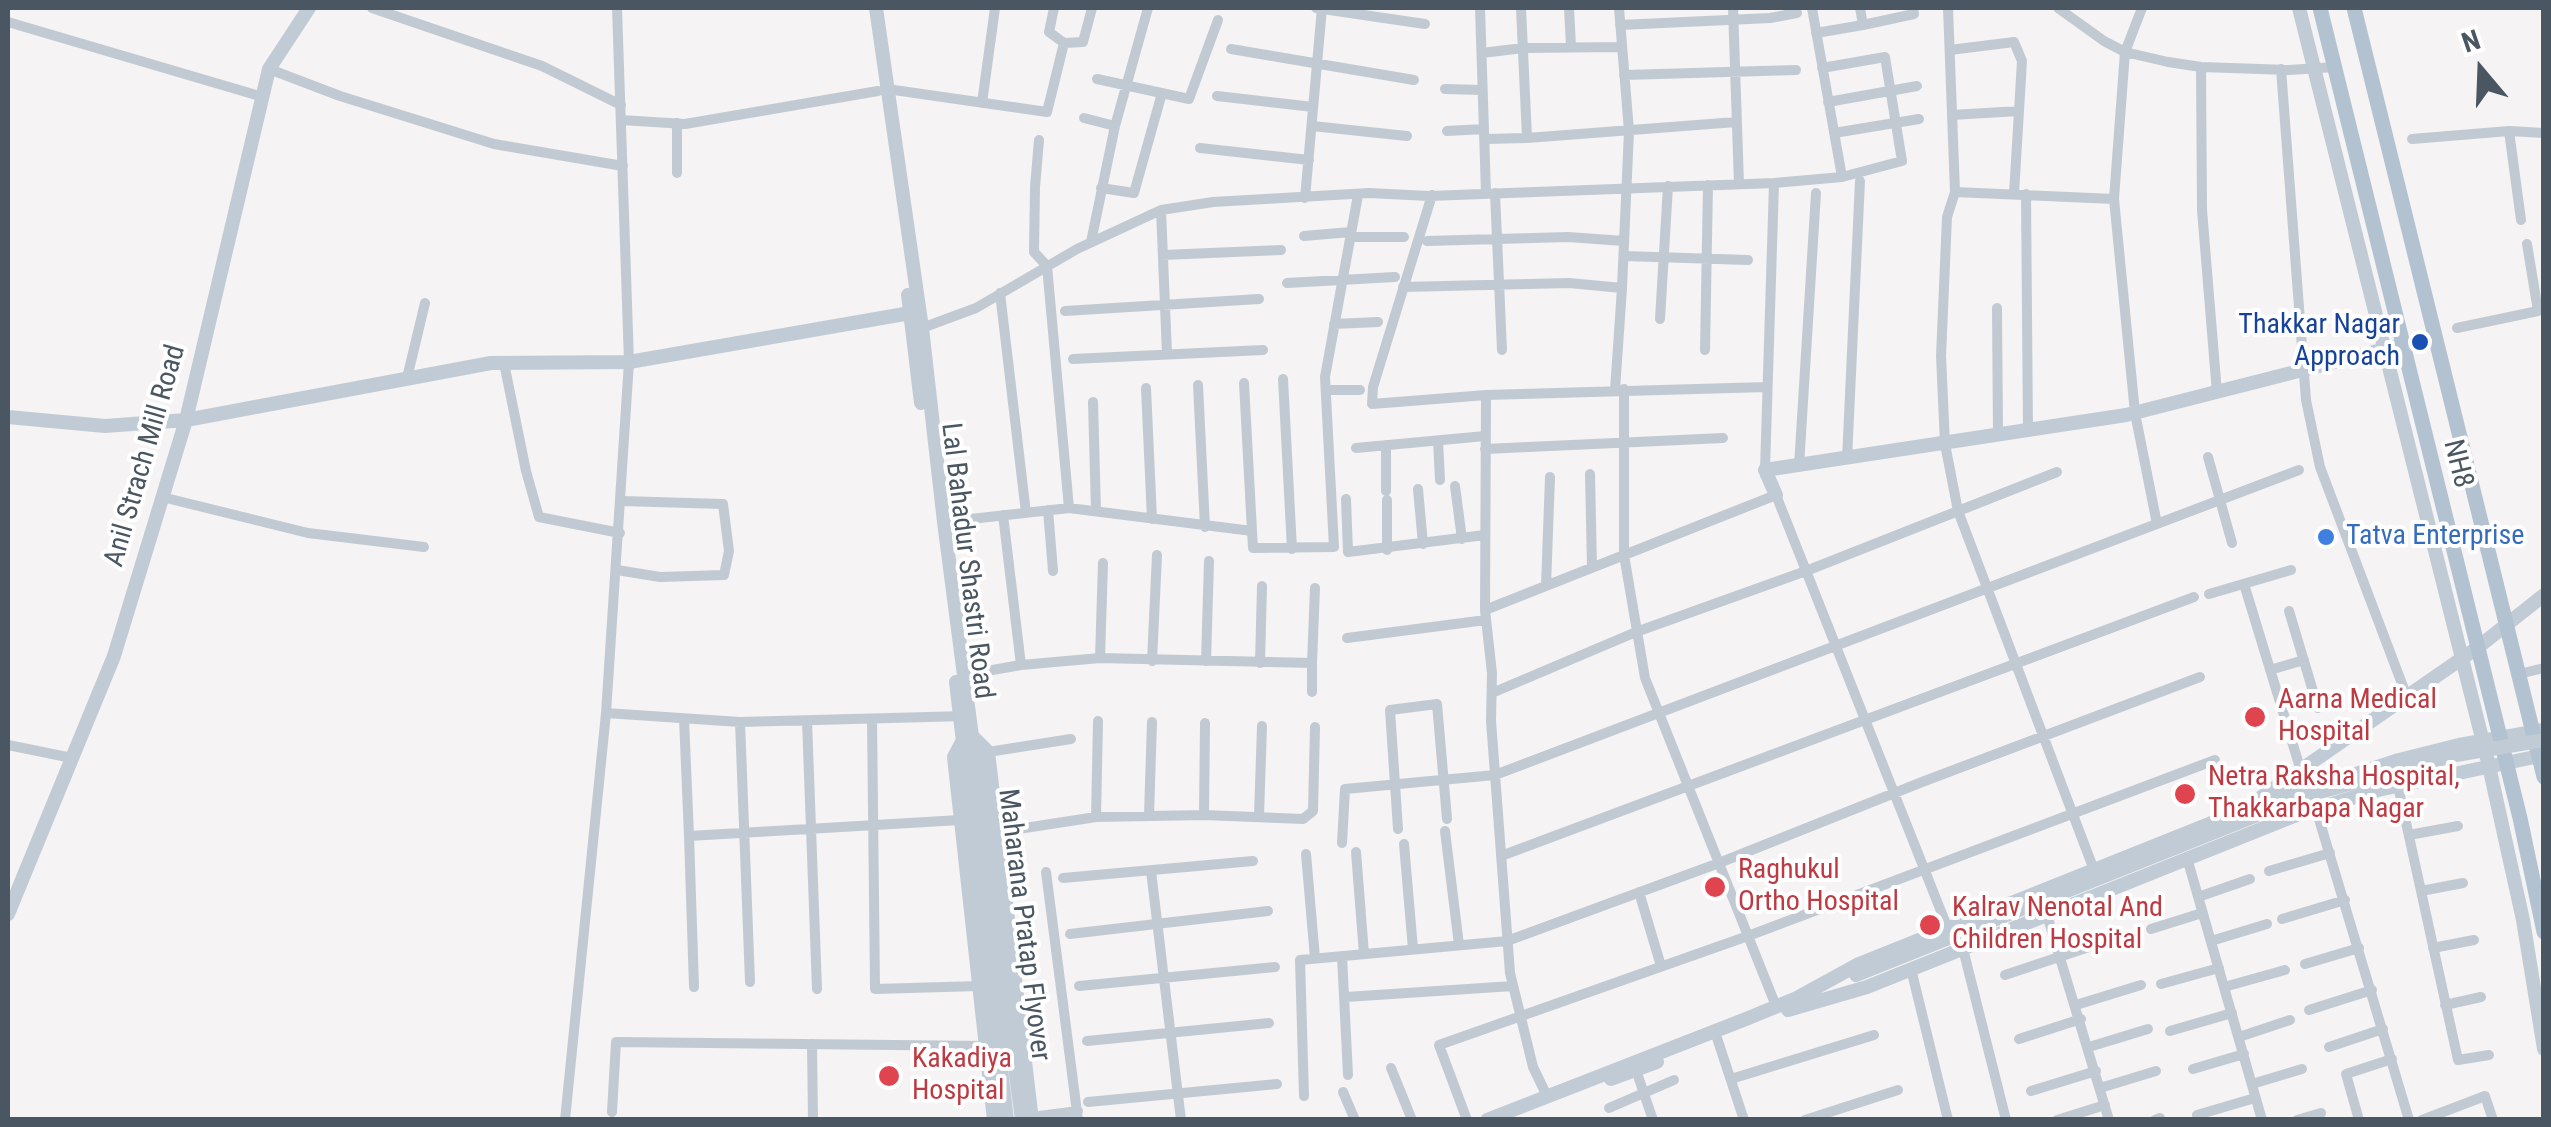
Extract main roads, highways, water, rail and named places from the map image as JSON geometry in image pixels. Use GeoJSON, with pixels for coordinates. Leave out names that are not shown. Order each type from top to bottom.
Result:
{"type":"FeatureCollection","features":[{"type":"Feature","properties":{"kind":"main road","name":"NH8"},"geometry":{"type":"LineString","coordinates":[[2320,8],[2336,67],[2393,347],[2477,648],[2499,737],[2497,764],[2544,932]]}},
{"type":"Feature","properties":{"kind":"main road","name":"NH8"},"geometry":{"type":"LineString","coordinates":[[2354,8],[2506,624],[2541,743],[2544,778]]}},
{"type":"Feature","properties":{"kind":"place","name":"Thakkar Nagar Approach"},"geometry":{"type":"Point","coordinates":[2420,342]}},
{"type":"Feature","properties":{"kind":"place","name":"Tatva Enterprise"},"geometry":{"type":"Point","coordinates":[2326,537]}},
{"type":"Feature","properties":{"kind":"place","name":"Aarna Medical Hospital"},"geometry":{"type":"Point","coordinates":[2255,717]}},
{"type":"Feature","properties":{"kind":"place","name":"Netra Raksha Hospital, Thakkarbapa Nagar"},"geometry":{"type":"Point","coordinates":[2185,794]}},
{"type":"Feature","properties":{"kind":"place","name":"Raghukul Ortho Hospital"},"geometry":{"type":"Point","coordinates":[1715,887]}},
{"type":"Feature","properties":{"kind":"place","name":"Kalrav Nenotal And Children Hospital"},"geometry":{"type":"Point","coordinates":[1930,925]}},
{"type":"Feature","properties":{"kind":"place","name":"Kakadiya Hospital"},"geometry":{"type":"Point","coordinates":[889,1076]}}]}
